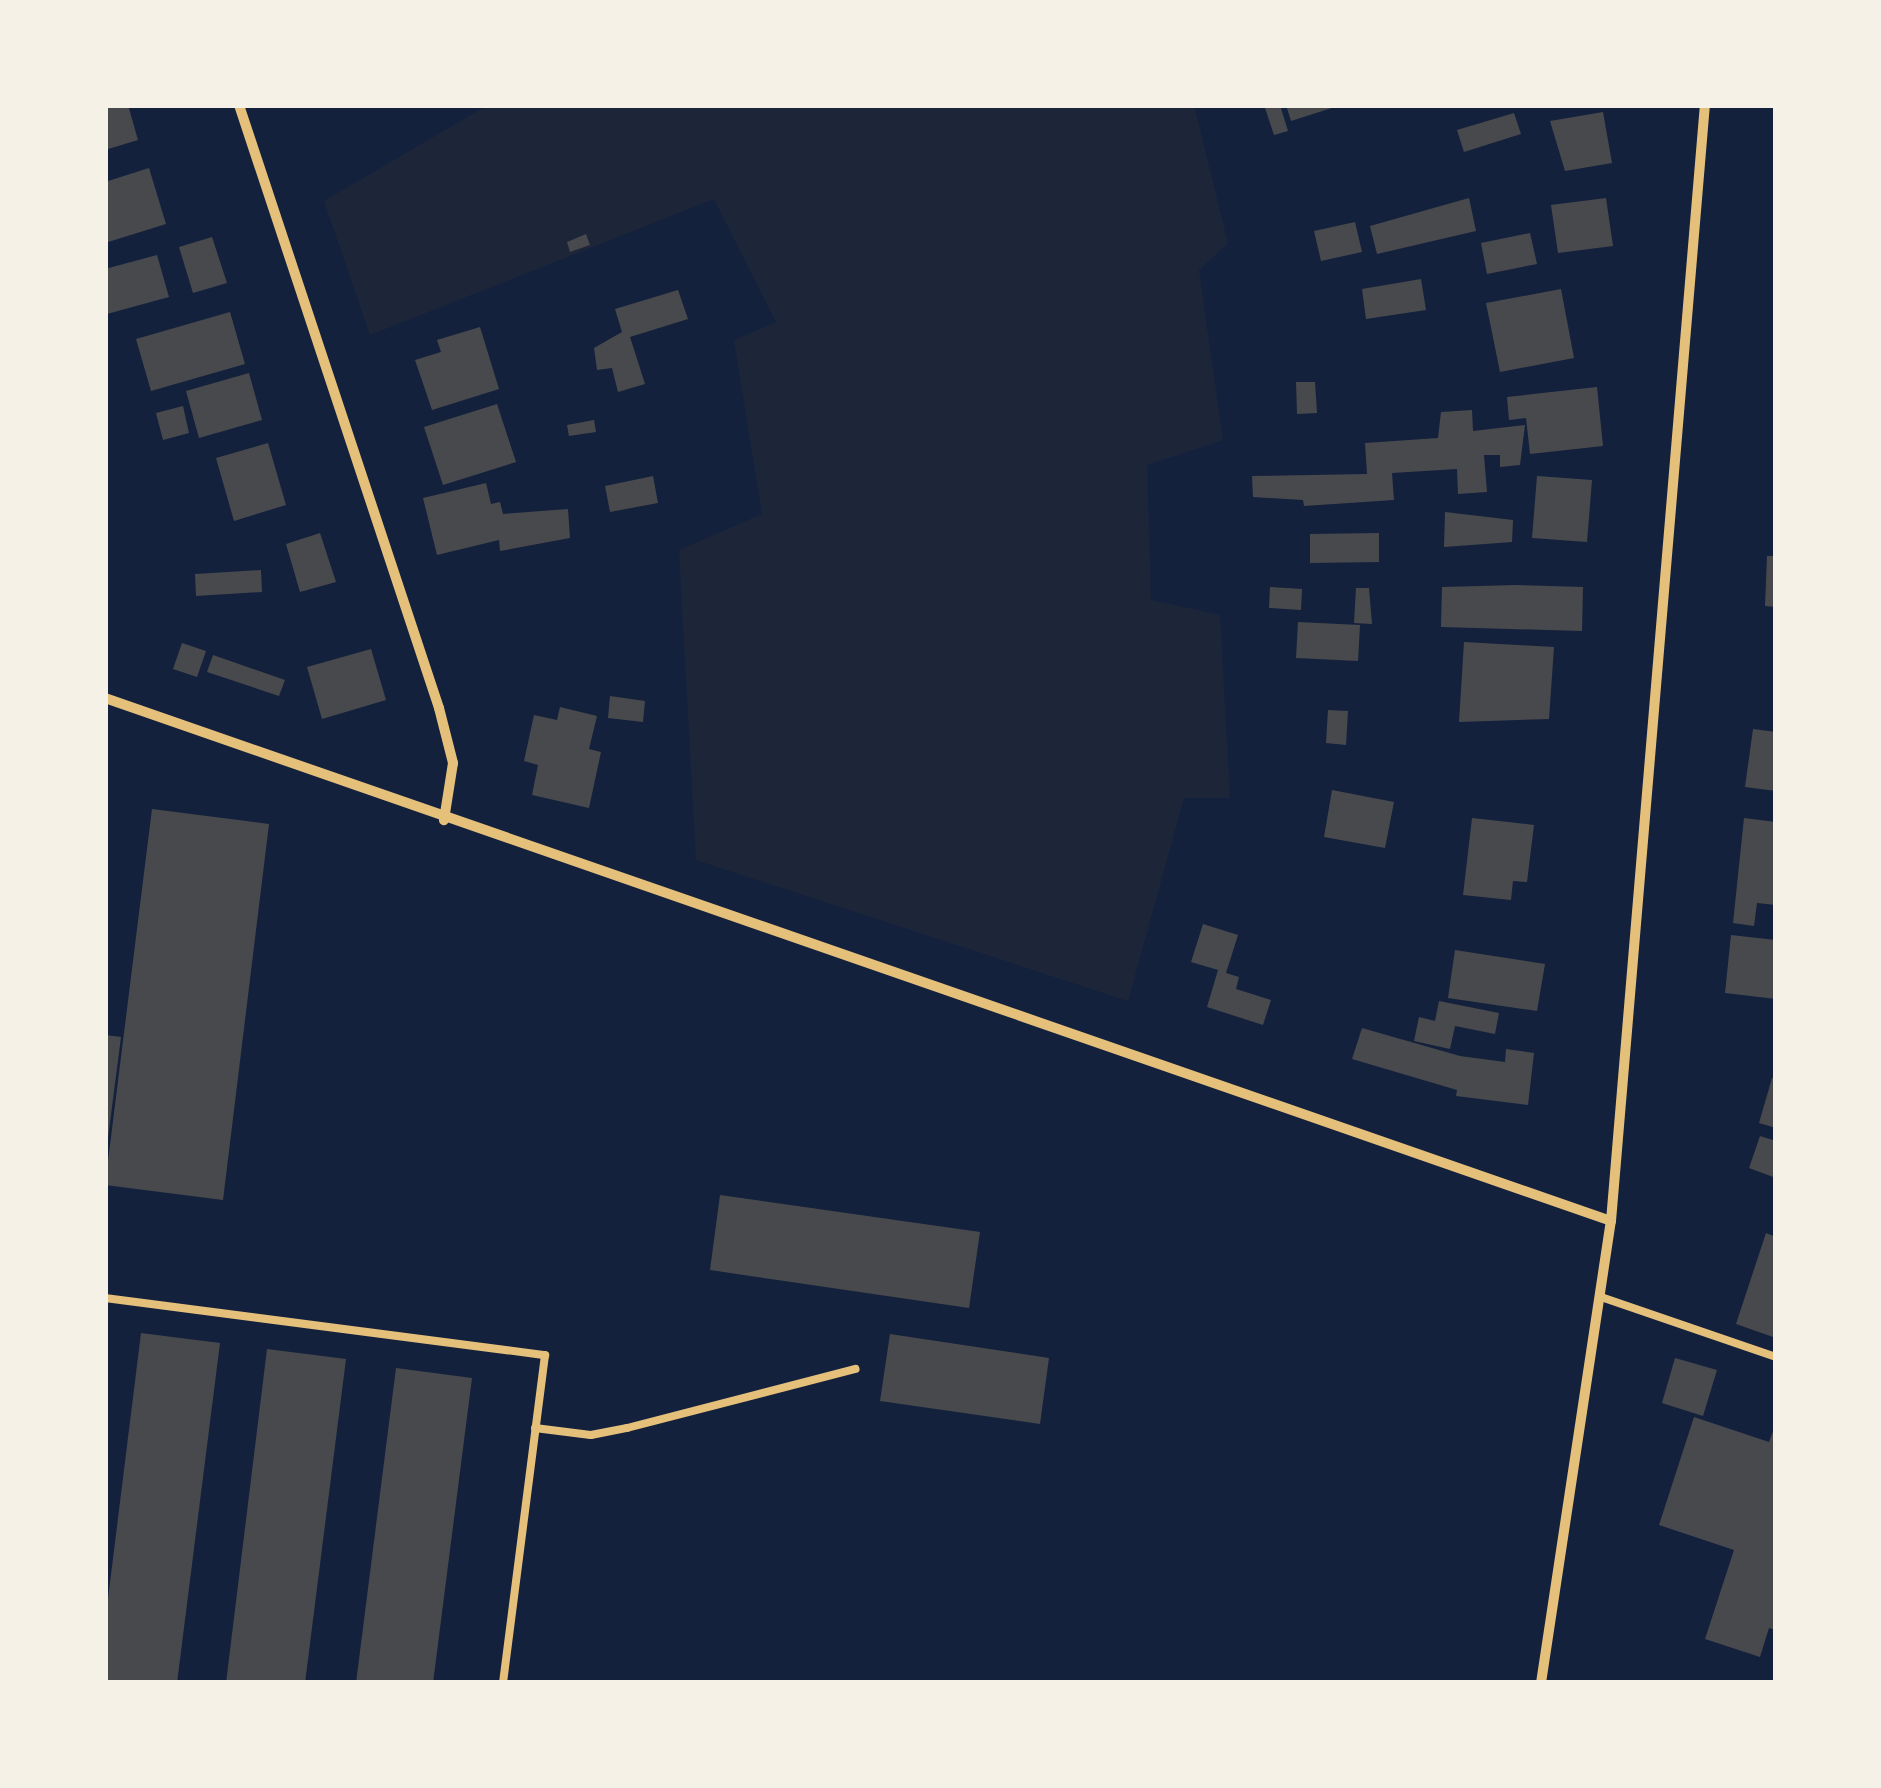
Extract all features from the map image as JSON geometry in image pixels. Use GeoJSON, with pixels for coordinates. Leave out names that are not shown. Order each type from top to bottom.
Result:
{"type":"FeatureCollection","features":[{"type":"Feature","properties":{"kind":"street"},"geometry":{"type":"LineString","coordinates":[[239,105],[438,708],[453,763],[444,820]]}},
{"type":"Feature","properties":{"kind":"street"},"geometry":{"type":"LineString","coordinates":[[1541,1683],[1611,1220],[1704,105]]}},
{"type":"Feature","properties":{"kind":"street"},"geometry":{"type":"LineString","coordinates":[[105,698],[444,820],[1611,1220]]}},
{"type":"Feature","properties":{"kind":"lane"},"geometry":{"type":"LineString","coordinates":[[1601,1297],[1776,1358]]}},
{"type":"Feature","properties":{"kind":"lane"},"geometry":{"type":"LineString","coordinates":[[105,1298],[545,1355],[503,1683]]}},
{"type":"Feature","properties":{"kind":"lane"},"geometry":{"type":"LineString","coordinates":[[535,1428],[590,1435],[855,1369]]}},
{"type":"Feature","properties":{"kind":"shaded area"},"geometry":{"type":"Polygon","coordinates":[[[488,105],[1194,105],[1228,243],[1199,270],[1223,440],[1147,465],[1151,600],[1220,615],[1230,798],[1184,798],[1128,1001],[696,860],[679,550],[762,514],[734,340],[776,322],[714,199],[370,335],[324,201],[488,105]]]}},
{"type":"Feature","properties":{"kind":"building"},"geometry":{"type":"Polygon","coordinates":[[[105,105],[128,105],[138,140],[105,150],[105,105]]]}},
{"type":"Feature","properties":{"kind":"building"},"geometry":{"type":"Polygon","coordinates":[[[1264,105],[1280,105],[1288,131],[1274,135],[1264,105]]]}},
{"type":"Feature","properties":{"kind":"building"},"geometry":{"type":"Polygon","coordinates":[[[1286,105],[1338,105],[1338,106],[1291,121],[1286,105]]]}},
{"type":"Feature","properties":{"kind":"building"},"geometry":{"type":"Polygon","coordinates":[[[1603,112],[1612,163],[1565,171],[1550,121],[1603,112]]]}},
{"type":"Feature","properties":{"kind":"building"},"geometry":{"type":"Polygon","coordinates":[[[1514,113],[1521,134],[1464,152],[1457,130],[1514,113]]]}},
{"type":"Feature","properties":{"kind":"building"},"geometry":{"type":"Polygon","coordinates":[[[149,168],[166,224],[105,243],[105,182],[149,168]]]}},
{"type":"Feature","properties":{"kind":"building"},"geometry":{"type":"Polygon","coordinates":[[[1469,198],[1476,231],[1377,254],[1370,226],[1469,198]]]}},
{"type":"Feature","properties":{"kind":"building"},"geometry":{"type":"Polygon","coordinates":[[[1606,198],[1613,246],[1558,253],[1551,205],[1606,198]]]}},
{"type":"Feature","properties":{"kind":"building"},"geometry":{"type":"Polygon","coordinates":[[[1355,222],[1362,252],[1321,261],[1314,231],[1355,222]]]}},
{"type":"Feature","properties":{"kind":"building"},"geometry":{"type":"Polygon","coordinates":[[[1530,233],[1537,264],[1487,274],[1481,243],[1530,233]]]}},
{"type":"Feature","properties":{"kind":"building"},"geometry":{"type":"Polygon","coordinates":[[[586,234],[590,245],[570,252],[567,242],[586,234]]]}},
{"type":"Feature","properties":{"kind":"building"},"geometry":{"type":"Polygon","coordinates":[[[212,237],[227,283],[193,293],[179,247],[212,237]]]}},
{"type":"Feature","properties":{"kind":"building"},"geometry":{"type":"Polygon","coordinates":[[[157,255],[169,297],[107,314],[105,269],[157,255]]]}},
{"type":"Feature","properties":{"kind":"building"},"geometry":{"type":"Polygon","coordinates":[[[1421,279],[1426,310],[1366,319],[1362,289],[1421,279]]]}},
{"type":"Feature","properties":{"kind":"building"},"geometry":{"type":"Polygon","coordinates":[[[1561,289],[1574,358],[1500,372],[1486,303],[1561,289]]]}},
{"type":"Feature","properties":{"kind":"building"},"geometry":{"type":"Polygon","coordinates":[[[678,290],[688,319],[630,337],[645,384],[618,392],[612,368],[597,370],[594,348],[622,332],[615,309],[678,290]]]}},
{"type":"Feature","properties":{"kind":"building"},"geometry":{"type":"Polygon","coordinates":[[[230,312],[245,364],[151,391],[136,339],[230,312]]]}},
{"type":"Feature","properties":{"kind":"building"},"geometry":{"type":"Polygon","coordinates":[[[480,327],[499,389],[432,410],[415,360],[441,352],[437,340],[480,327]]]}},
{"type":"Feature","properties":{"kind":"building"},"geometry":{"type":"Polygon","coordinates":[[[249,373],[262,420],[199,438],[186,391],[249,373]]]}},
{"type":"Feature","properties":{"kind":"building"},"geometry":{"type":"Polygon","coordinates":[[[1296,382],[1315,382],[1317,413],[1297,414],[1296,382]]]}},
{"type":"Feature","properties":{"kind":"building"},"geometry":{"type":"Polygon","coordinates":[[[1597,387],[1603,446],[1530,454],[1526,418],[1509,420],[1507,397],[1597,387]]]}},
{"type":"Feature","properties":{"kind":"building"},"geometry":{"type":"Polygon","coordinates":[[[497,404],[516,462],[443,485],[424,427],[497,404]]]}},
{"type":"Feature","properties":{"kind":"building"},"geometry":{"type":"Polygon","coordinates":[[[183,406],[189,433],[163,440],[156,413],[183,406]]]}},
{"type":"Feature","properties":{"kind":"building"},"geometry":{"type":"Polygon","coordinates":[[[1472,410],[1473,431],[1525,425],[1520,465],[1500,467],[1500,455],[1484,455],[1487,492],[1458,494],[1457,469],[1392,473],[1394,500],[1304,506],[1303,500],[1253,497],[1252,476],[1367,474],[1365,443],[1438,438],[1441,412],[1472,410]]]}},
{"type":"Feature","properties":{"kind":"building"},"geometry":{"type":"Polygon","coordinates":[[[594,420],[596,432],[569,436],[567,425],[594,420]]]}},
{"type":"Feature","properties":{"kind":"building"},"geometry":{"type":"Polygon","coordinates":[[[268,443],[286,505],[234,521],[216,458],[268,443]]]}},
{"type":"Feature","properties":{"kind":"building"},"geometry":{"type":"Polygon","coordinates":[[[653,476],[658,503],[610,512],[605,486],[653,476]]]}},
{"type":"Feature","properties":{"kind":"building"},"geometry":{"type":"Polygon","coordinates":[[[1537,476],[1592,480],[1587,542],[1532,538],[1537,476]]]}},
{"type":"Feature","properties":{"kind":"building"},"geometry":{"type":"Polygon","coordinates":[[[486,483],[491,504],[500,502],[503,514],[568,509],[570,538],[500,551],[499,540],[437,555],[423,498],[486,483]]]}},
{"type":"Feature","properties":{"kind":"building"},"geometry":{"type":"Polygon","coordinates":[[[1445,512],[1513,520],[1512,542],[1444,547],[1445,512]]]}},
{"type":"Feature","properties":{"kind":"building"},"geometry":{"type":"Polygon","coordinates":[[[320,533],[336,582],[300,592],[286,544],[320,533]]]}},
{"type":"Feature","properties":{"kind":"building"},"geometry":{"type":"Polygon","coordinates":[[[1379,533],[1379,562],[1310,563],[1310,534],[1379,533]]]}},
{"type":"Feature","properties":{"kind":"building"},"geometry":{"type":"Polygon","coordinates":[[[1767,556],[1776,556],[1776,607],[1765,606],[1767,556]]]}},
{"type":"Feature","properties":{"kind":"building"},"geometry":{"type":"Polygon","coordinates":[[[261,570],[262,592],[196,596],[195,574],[261,570]]]}},
{"type":"Feature","properties":{"kind":"building"},"geometry":{"type":"Polygon","coordinates":[[[1270,587],[1302,589],[1301,610],[1269,608],[1270,587]]]}},
{"type":"Feature","properties":{"kind":"building"},"geometry":{"type":"Polygon","coordinates":[[[1442,587],[1583,587],[1582,631],[1441,627],[1442,587]]]}},
{"type":"Feature","properties":{"kind":"building"},"geometry":{"type":"Polygon","coordinates":[[[1356,588],[1369,588],[1372,624],[1354,623],[1356,588]]]}},
{"type":"Feature","properties":{"kind":"building"},"geometry":{"type":"Polygon","coordinates":[[[1298,622],[1360,625],[1358,661],[1296,658],[1298,622]]]}},
{"type":"Feature","properties":{"kind":"building"},"geometry":{"type":"Polygon","coordinates":[[[1464,642],[1554,647],[1549,719],[1459,722],[1464,642]]]}},
{"type":"Feature","properties":{"kind":"building"},"geometry":{"type":"Polygon","coordinates":[[[182,643],[206,651],[197,677],[173,669],[182,643]]]}},
{"type":"Feature","properties":{"kind":"building"},"geometry":{"type":"Polygon","coordinates":[[[371,649],[386,700],[322,719],[307,667],[371,649]]]}},
{"type":"Feature","properties":{"kind":"building"},"geometry":{"type":"Polygon","coordinates":[[[213,655],[285,680],[279,696],[207,672],[213,655]]]}},
{"type":"Feature","properties":{"kind":"building"},"geometry":{"type":"Polygon","coordinates":[[[610,696],[645,701],[643,722],[608,718],[610,696]]]}},
{"type":"Feature","properties":{"kind":"building"},"geometry":{"type":"Polygon","coordinates":[[[560,707],[597,716],[589,749],[601,752],[589,808],[532,795],[538,765],[524,761],[534,715],[557,720],[560,707]]]}},
{"type":"Feature","properties":{"kind":"building"},"geometry":{"type":"Polygon","coordinates":[[[1328,710],[1348,711],[1346,745],[1326,743],[1328,710]]]}},
{"type":"Feature","properties":{"kind":"building"},"geometry":{"type":"Polygon","coordinates":[[[1753,729],[1776,732],[1776,791],[1745,787],[1753,729]]]}},
{"type":"Feature","properties":{"kind":"building"},"geometry":{"type":"Polygon","coordinates":[[[1332,790],[1394,802],[1385,848],[1324,837],[1332,790]]]}},
{"type":"Feature","properties":{"kind":"building"},"geometry":{"type":"Polygon","coordinates":[[[152,809],[269,824],[223,1200],[105,1185],[152,809]]]}},
{"type":"Feature","properties":{"kind":"building"},"geometry":{"type":"Polygon","coordinates":[[[1472,818],[1534,825],[1527,882],[1513,881],[1511,900],[1463,895],[1472,818]]]}},
{"type":"Feature","properties":{"kind":"building"},"geometry":{"type":"Polygon","coordinates":[[[1744,818],[1776,822],[1776,905],[1757,903],[1754,926],[1733,923],[1744,818]]]}},
{"type":"Feature","properties":{"kind":"building"},"geometry":{"type":"Polygon","coordinates":[[[1203,924],[1238,935],[1226,973],[1239,977],[1236,989],[1271,1000],[1263,1025],[1207,1007],[1218,970],[1191,962],[1203,924]]]}},
{"type":"Feature","properties":{"kind":"building"},"geometry":{"type":"Polygon","coordinates":[[[1731,935],[1776,940],[1776,999],[1725,993],[1731,935]]]}},
{"type":"Feature","properties":{"kind":"building"},"geometry":{"type":"Polygon","coordinates":[[[1455,950],[1545,964],[1537,1011],[1448,998],[1455,950]]]}},
{"type":"Feature","properties":{"kind":"building"},"geometry":{"type":"Polygon","coordinates":[[[1439,1001],[1499,1013],[1495,1034],[1455,1026],[1450,1049],[1414,1041],[1419,1017],[1435,1021],[1439,1001]]]}},
{"type":"Feature","properties":{"kind":"building"},"geometry":{"type":"Polygon","coordinates":[[[1362,1028],[1460,1056],[1505,1062],[1506,1049],[1534,1053],[1528,1105],[1456,1096],[1457,1090],[1352,1059],[1362,1028]]]}},
{"type":"Feature","properties":{"kind":"building"},"geometry":{"type":"Polygon","coordinates":[[[105,1035],[121,1037],[107,1146],[105,1146],[105,1035]]]}},
{"type":"Feature","properties":{"kind":"building"},"geometry":{"type":"Polygon","coordinates":[[[1772,1078],[1776,1079],[1776,1128],[1759,1123],[1772,1078]]]}},
{"type":"Feature","properties":{"kind":"building"},"geometry":{"type":"Polygon","coordinates":[[[1760,1136],[1776,1141],[1776,1178],[1749,1168],[1760,1136]]]}},
{"type":"Feature","properties":{"kind":"building"},"geometry":{"type":"Polygon","coordinates":[[[720,1195],[980,1232],[969,1308],[710,1270],[720,1195]]]}},
{"type":"Feature","properties":{"kind":"building"},"geometry":{"type":"Polygon","coordinates":[[[1766,1233],[1776,1237],[1776,1338],[1736,1324],[1766,1233]]]}},
{"type":"Feature","properties":{"kind":"building"},"geometry":{"type":"Polygon","coordinates":[[[141,1333],[220,1343],[177,1683],[105,1683],[105,1623],[141,1333]]]}},
{"type":"Feature","properties":{"kind":"building"},"geometry":{"type":"Polygon","coordinates":[[[890,1334],[1049,1358],[1040,1424],[880,1401],[890,1334]]]}},
{"type":"Feature","properties":{"kind":"building"},"geometry":{"type":"Polygon","coordinates":[[[267,1349],[346,1359],[305,1683],[226,1683],[267,1349]]]}},
{"type":"Feature","properties":{"kind":"building"},"geometry":{"type":"Polygon","coordinates":[[[1675,1358],[1717,1370],[1703,1416],[1662,1403],[1675,1358]]]}},
{"type":"Feature","properties":{"kind":"building"},"geometry":{"type":"Polygon","coordinates":[[[396,1368],[472,1378],[433,1683],[356,1683],[396,1368]]]}},
{"type":"Feature","properties":{"kind":"building"},"geometry":{"type":"Polygon","coordinates":[[[1694,1417],[1769,1442],[1776,1423],[1776,1630],[1769,1628],[1760,1657],[1705,1639],[1734,1550],[1659,1525],[1694,1417]]]}}]}
